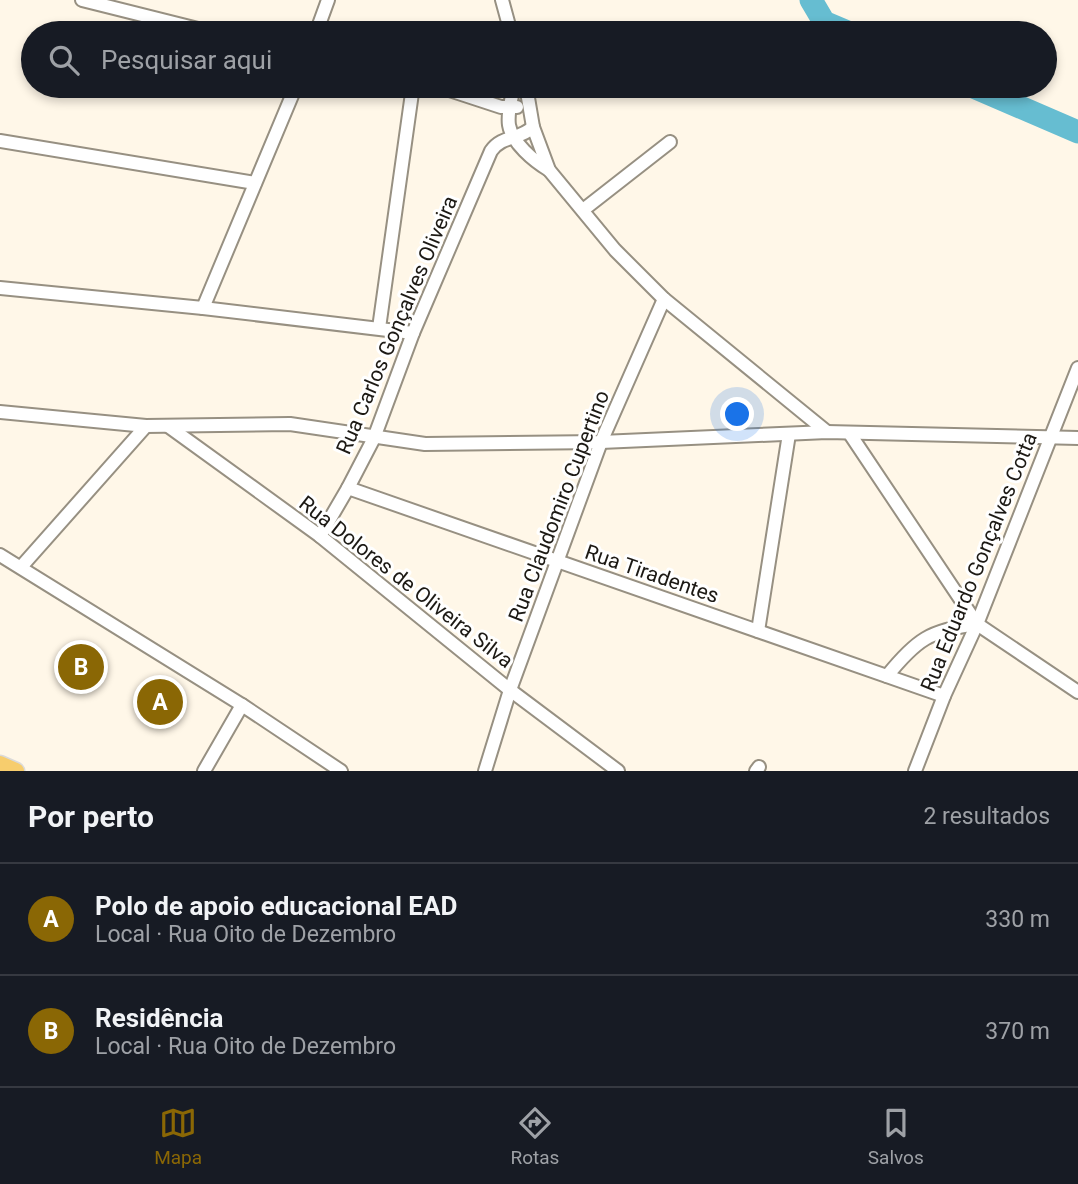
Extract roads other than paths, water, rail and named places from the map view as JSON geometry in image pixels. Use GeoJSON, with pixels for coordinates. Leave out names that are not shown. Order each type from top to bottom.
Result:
{"type":"FeatureCollection","features":[{"type":"Feature","properties":{"kind":"main road"},"geometry":{"type":"LineString","coordinates":[[0,764],[16,771]]}},
{"type":"Feature","properties":{"kind":"street"},"geometry":{"type":"LineString","coordinates":[[83,0],[166,21]]}},
{"type":"Feature","properties":{"kind":"street"},"geometry":{"type":"LineString","coordinates":[[320,21],[328,0]]}},
{"type":"Feature","properties":{"kind":"street"},"geometry":{"type":"LineString","coordinates":[[502,0],[507,21]]}},
{"type":"Feature","properties":{"kind":"street"},"geometry":{"type":"LineString","coordinates":[[203,309],[291,98]]}},
{"type":"Feature","properties":{"kind":"street"},"geometry":{"type":"LineString","coordinates":[[379,328],[411,98]]}},
{"type":"Feature","properties":{"kind":"street"},"geometry":{"type":"LineString","coordinates":[[475,98],[510,109],[520,107],[530,112]]}},
{"type":"Feature","properties":{"kind":"street"},"geometry":{"type":"LineString","coordinates":[[512,98],[508,124],[514,137],[532,158],[549,170],[615,250],[664,299],[827,432]]}},
{"type":"Feature","properties":{"kind":"street"},"geometry":{"type":"LineString","coordinates":[[528,98],[533,127],[549,170]]}},
{"type":"Feature","properties":{"kind":"street"},"geometry":{"type":"LineString","coordinates":[[514,137],[528,133],[533,127]]}},
{"type":"Feature","properties":{"kind":"street","name":"Rua Carlos Gonçalves Oliveira"},"geometry":{"type":"LineString","coordinates":[[320,536],[374,438],[413,333],[491,151],[502,140],[514,137]]}},
{"type":"Feature","properties":{"kind":"street"},"geometry":{"type":"LineString","coordinates":[[0,141],[255,183]]}},
{"type":"Feature","properties":{"kind":"street"},"geometry":{"type":"LineString","coordinates":[[583,210],[670,142]]}},
{"type":"Feature","properties":{"kind":"street"},"geometry":{"type":"LineString","coordinates":[[0,288],[413,333]]}},
{"type":"Feature","properties":{"kind":"street","name":"Rua Claudomiro Cupertino"},"geometry":{"type":"LineString","coordinates":[[485,771],[510,690],[601,442],[664,299]]}},
{"type":"Feature","properties":{"kind":"street","name":"Rua Eduardo Gonçalves Cotta"},"geometry":{"type":"LineString","coordinates":[[915,771],[944,696],[977,624],[1078,368]]}},
{"type":"Feature","properties":{"kind":"street"},"geometry":{"type":"LineString","coordinates":[[0,412],[146,426],[290,424],[425,444],[601,442],[827,432],[1078,438]]}},
{"type":"Feature","properties":{"kind":"street"},"geometry":{"type":"LineString","coordinates":[[21,567],[146,426]]}},
{"type":"Feature","properties":{"kind":"street","name":"Rua Dolores de Oliveira Silva"},"geometry":{"type":"LineString","coordinates":[[168,426],[320,536],[510,690],[618,771]]}},
{"type":"Feature","properties":{"kind":"street"},"geometry":{"type":"LineString","coordinates":[[758,631],[789,434]]}},
{"type":"Feature","properties":{"kind":"street"},"geometry":{"type":"LineString","coordinates":[[850,434],[977,624],[1078,692]]}},
{"type":"Feature","properties":{"kind":"street","name":"Rua Tiradentes"},"geometry":{"type":"LineString","coordinates":[[348,488],[944,696]]}},
{"type":"Feature","properties":{"kind":"street"},"geometry":{"type":"LineString","coordinates":[[0,555],[242,705],[341,771]]}},
{"type":"Feature","properties":{"kind":"street"},"geometry":{"type":"LineString","coordinates":[[887,676],[907,652],[926,637],[946,628],[977,624]]}},
{"type":"Feature","properties":{"kind":"street"},"geometry":{"type":"LineString","coordinates":[[204,771],[242,705]]}},
{"type":"Feature","properties":{"kind":"waterway"},"geometry":{"type":"LineString","coordinates":[[811,0],[823,21]]}},
{"type":"Feature","properties":{"kind":"waterway"},"geometry":{"type":"LineString","coordinates":[[999,98],[1078,132]]}},
{"type":"Feature","properties":{"kind":"place","name":"Residência"},"geometry":{"type":"Point","coordinates":[81,667]}},
{"type":"Feature","properties":{"kind":"place","name":"Polo de apoio educacional EAD"},"geometry":{"type":"Point","coordinates":[160,702]}}]}
